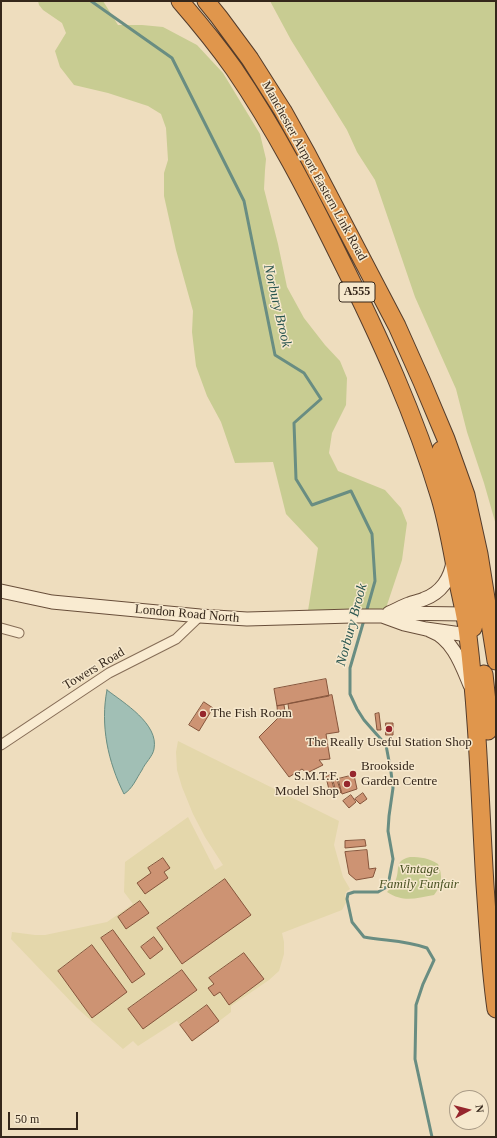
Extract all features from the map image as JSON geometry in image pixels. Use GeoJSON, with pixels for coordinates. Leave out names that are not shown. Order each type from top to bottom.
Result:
{"type":"FeatureCollection","features":[{"type":"Feature","properties":{"kind":"highway","name":"Manchester Airport Eastern Link Road"},"geometry":{"type":"LineString","coordinates":[[180,1],[204,29],[234,70],[266,119],[299,178],[378,334],[402,390],[423,446],[441,500],[454,558],[484,626],[496,661]]}},
{"type":"Feature","properties":{"kind":"highway","name":"Manchester Airport Eastern Link Road"},"geometry":{"type":"LineString","coordinates":[[206,1],[250,59],[283,111],[397,326],[446,439],[466,495],[479,554]]}},
{"type":"Feature","properties":{"kind":"highway"},"geometry":{"type":"LineString","coordinates":[[435,413],[447,485],[471,575],[475,598],[484,626],[489,765],[483,843]]}},
{"type":"Feature","properties":{"kind":"highway"},"geometry":{"type":"LineString","coordinates":[[479,554],[496,584]]}},
{"type":"Feature","properties":{"kind":"highway","name":"A555"},"geometry":{"type":"LineString","coordinates":[[479,554],[484,626],[474,694],[489,938],[496,1009]]}},
{"type":"Feature","properties":{"kind":"main road"},"geometry":{"type":"LineString","coordinates":[[382,615],[410,603],[424,600],[437,592],[447,580],[454,558]]}},
{"type":"Feature","properties":{"kind":"main road","name":"London Road North"},"geometry":{"type":"LineString","coordinates":[[1,591],[52,602],[200,616],[247,619],[382,615],[484,626]]}},
{"type":"Feature","properties":{"kind":"main road"},"geometry":{"type":"LineString","coordinates":[[382,615],[404,624],[437,633],[445,640],[458,658],[474,694]]}},
{"type":"Feature","properties":{"kind":"main road"},"geometry":{"type":"LineString","coordinates":[[426,629],[484,626]]}},
{"type":"Feature","properties":{"kind":"street","name":"Towers Road"},"geometry":{"type":"LineString","coordinates":[[1,745],[108,673],[176,639],[200,616]]}},
{"type":"Feature","properties":{"kind":"street"},"geometry":{"type":"LineString","coordinates":[[1,628],[19,633]]}},
{"type":"Feature","properties":{"kind":"shaded area"},"geometry":{"type":"Polygon","coordinates":[[[178,741],[339,821],[334,845],[343,877],[350,889],[346,892],[345,895],[347,901],[342,910],[282,933],[284,954],[279,971],[269,980],[231,1006],[231,1012],[192,1042],[177,1021],[138,1046],[133,1041],[123,1049],[77,1008],[11,939],[12,932],[45,935],[107,922],[133,904],[124,892],[125,862],[188,817],[215,870],[223,865],[205,837],[193,814],[182,787],[177,770],[176,752],[178,741]]]}},
{"type":"Feature","properties":{"kind":"green space"},"geometry":{"type":"Polygon","coordinates":[[[38,1],[103,1],[118,25],[163,27],[197,45],[223,73],[260,134],[266,159],[264,189],[287,287],[304,318],[325,345],[340,361],[347,378],[346,405],[332,433],[329,453],[338,471],[385,490],[401,508],[407,523],[402,560],[384,614],[307,617],[318,548],[286,514],[273,462],[235,463],[221,422],[207,396],[196,366],[192,332],[193,311],[176,250],[164,196],[164,173],[168,160],[166,128],[161,114],[148,106],[108,93],[74,85],[60,67],[55,51],[66,33],[62,23],[43,10],[38,1]]]}},
{"type":"Feature","properties":{"kind":"green space"},"geometry":{"type":"Polygon","coordinates":[[[270,1],[496,1],[496,525],[467,432],[456,389],[415,297],[375,180],[357,152],[347,130],[291,40],[270,1]]]}},
{"type":"Feature","properties":{"kind":"green space","name":"Vintage Family Funfair"},"geometry":{"type":"Polygon","coordinates":[[[410,857],[425,858],[438,864],[441,872],[441,880],[439,888],[434,895],[405,899],[399,898],[387,892],[395,882],[399,863],[410,857]]]}},
{"type":"Feature","properties":{"kind":"water"},"geometry":{"type":"Polygon","coordinates":[[[107,690],[139,715],[151,731],[154,740],[154,749],[152,754],[132,786],[124,794],[118,782],[107,743],[104,717],[107,690]]]}},
{"type":"Feature","properties":{"kind":"building"},"geometry":{"type":"Polygon","coordinates":[[[326,679],[329,696],[277,706],[274,689],[326,679]]]}},
{"type":"Feature","properties":{"kind":"building"},"geometry":{"type":"Polygon","coordinates":[[[332,695],[339,732],[326,734],[330,759],[319,760],[323,765],[307,773],[302,769],[289,777],[259,737],[278,718],[290,717],[288,704],[332,695]]]}},
{"type":"Feature","properties":{"kind":"building","name":"The Fish Room"},"geometry":{"type":"Polygon","coordinates":[[[204,702],[213,708],[199,731],[189,725],[204,702]]]}},
{"type":"Feature","properties":{"kind":"building"},"geometry":{"type":"Polygon","coordinates":[[[284,705],[286,718],[278,718],[277,706],[284,705]]]}},
{"type":"Feature","properties":{"kind":"building"},"geometry":{"type":"Polygon","coordinates":[[[379,713],[381,730],[377,730],[375,714],[379,713]]]}},
{"type":"Feature","properties":{"kind":"building","name":"The Really Useful Station Shop"},"geometry":{"type":"Polygon","coordinates":[[[386,723],[393,723],[393,735],[386,735],[386,723]]]}},
{"type":"Feature","properties":{"kind":"building"},"geometry":{"type":"Polygon","coordinates":[[[330,775],[335,792],[330,794],[326,777],[330,775]]]}},
{"type":"Feature","properties":{"kind":"building","name":"S.M.T.F. Model Shop"},"geometry":{"type":"Polygon","coordinates":[[[354,775],[357,789],[342,794],[338,779],[354,775]]]}},
{"type":"Feature","properties":{"kind":"building"},"geometry":{"type":"Polygon","coordinates":[[[337,780],[341,792],[337,795],[333,781],[337,780]]]}},
{"type":"Feature","properties":{"kind":"building"},"geometry":{"type":"Polygon","coordinates":[[[363,793],[367,799],[360,804],[355,799],[363,793]]]}},
{"type":"Feature","properties":{"kind":"building"},"geometry":{"type":"Polygon","coordinates":[[[351,795],[356,802],[349,808],[343,801],[351,795]]]}},
{"type":"Feature","properties":{"kind":"building"},"geometry":{"type":"Polygon","coordinates":[[[365,840],[366,846],[345,848],[345,841],[365,840]]]}},
{"type":"Feature","properties":{"kind":"building"},"geometry":{"type":"Polygon","coordinates":[[[367,850],[369,869],[376,868],[373,877],[356,880],[349,874],[345,852],[367,850]]]}},
{"type":"Feature","properties":{"kind":"building"},"geometry":{"type":"Polygon","coordinates":[[[163,858],[170,868],[164,872],[168,878],[145,894],[137,883],[151,873],[148,868],[163,858]]]}},
{"type":"Feature","properties":{"kind":"building"},"geometry":{"type":"Polygon","coordinates":[[[225,879],[251,915],[182,964],[157,928],[225,879]]]}},
{"type":"Feature","properties":{"kind":"building"},"geometry":{"type":"Polygon","coordinates":[[[140,901],[149,913],[126,929],[118,917],[140,901]]]}},
{"type":"Feature","properties":{"kind":"building"},"geometry":{"type":"Polygon","coordinates":[[[113,930],[145,974],[132,983],[101,938],[113,930]]]}},
{"type":"Feature","properties":{"kind":"building"},"geometry":{"type":"Polygon","coordinates":[[[154,937],[163,949],[150,959],[141,947],[154,937]]]}},
{"type":"Feature","properties":{"kind":"building"},"geometry":{"type":"Polygon","coordinates":[[[92,945],[127,992],[92,1018],[58,971],[92,945]]]}},
{"type":"Feature","properties":{"kind":"building"},"geometry":{"type":"Polygon","coordinates":[[[244,953],[264,979],[229,1005],[220,992],[214,996],[208,988],[214,984],[209,978],[244,953]]]}},
{"type":"Feature","properties":{"kind":"building"},"geometry":{"type":"Polygon","coordinates":[[[182,970],[197,990],[143,1029],[128,1009],[182,970]]]}},
{"type":"Feature","properties":{"kind":"building"},"geometry":{"type":"Polygon","coordinates":[[[207,1005],[219,1021],[192,1041],[180,1025],[207,1005]]]}},
{"type":"Feature","properties":{"kind":"waterway","name":"Norbury Brook"},"geometry":{"type":"LineString","coordinates":[[91,1],[172,58],[244,201],[275,355],[304,373],[321,399],[294,423],[296,479],[312,505],[351,491],[372,534],[375,581],[366,613]]}},
{"type":"Feature","properties":{"kind":"waterway","name":"Norbury Brook"},"geometry":{"type":"LineString","coordinates":[[364,620],[350,668],[350,694],[364,720],[386,745],[393,788],[388,831],[393,859],[389,880],[385,888],[378,892],[354,892],[348,894],[347,899],[352,922],[364,937],[419,945],[427,948],[434,960],[423,984],[416,1005],[415,1059],[432,1137]]}},
{"type":"Feature","properties":{"kind":"place","name":"The Fish Room"},"geometry":{"type":"Point","coordinates":[203,714]}},
{"type":"Feature","properties":{"kind":"place","name":"The Really Useful Station Shop"},"geometry":{"type":"Point","coordinates":[389,729]}},
{"type":"Feature","properties":{"kind":"place","name":"Brookside Garden Centre"},"geometry":{"type":"Point","coordinates":[353,774]}},
{"type":"Feature","properties":{"kind":"place","name":"S.M.T.F. Model Shop"},"geometry":{"type":"Point","coordinates":[347,784]}}]}
